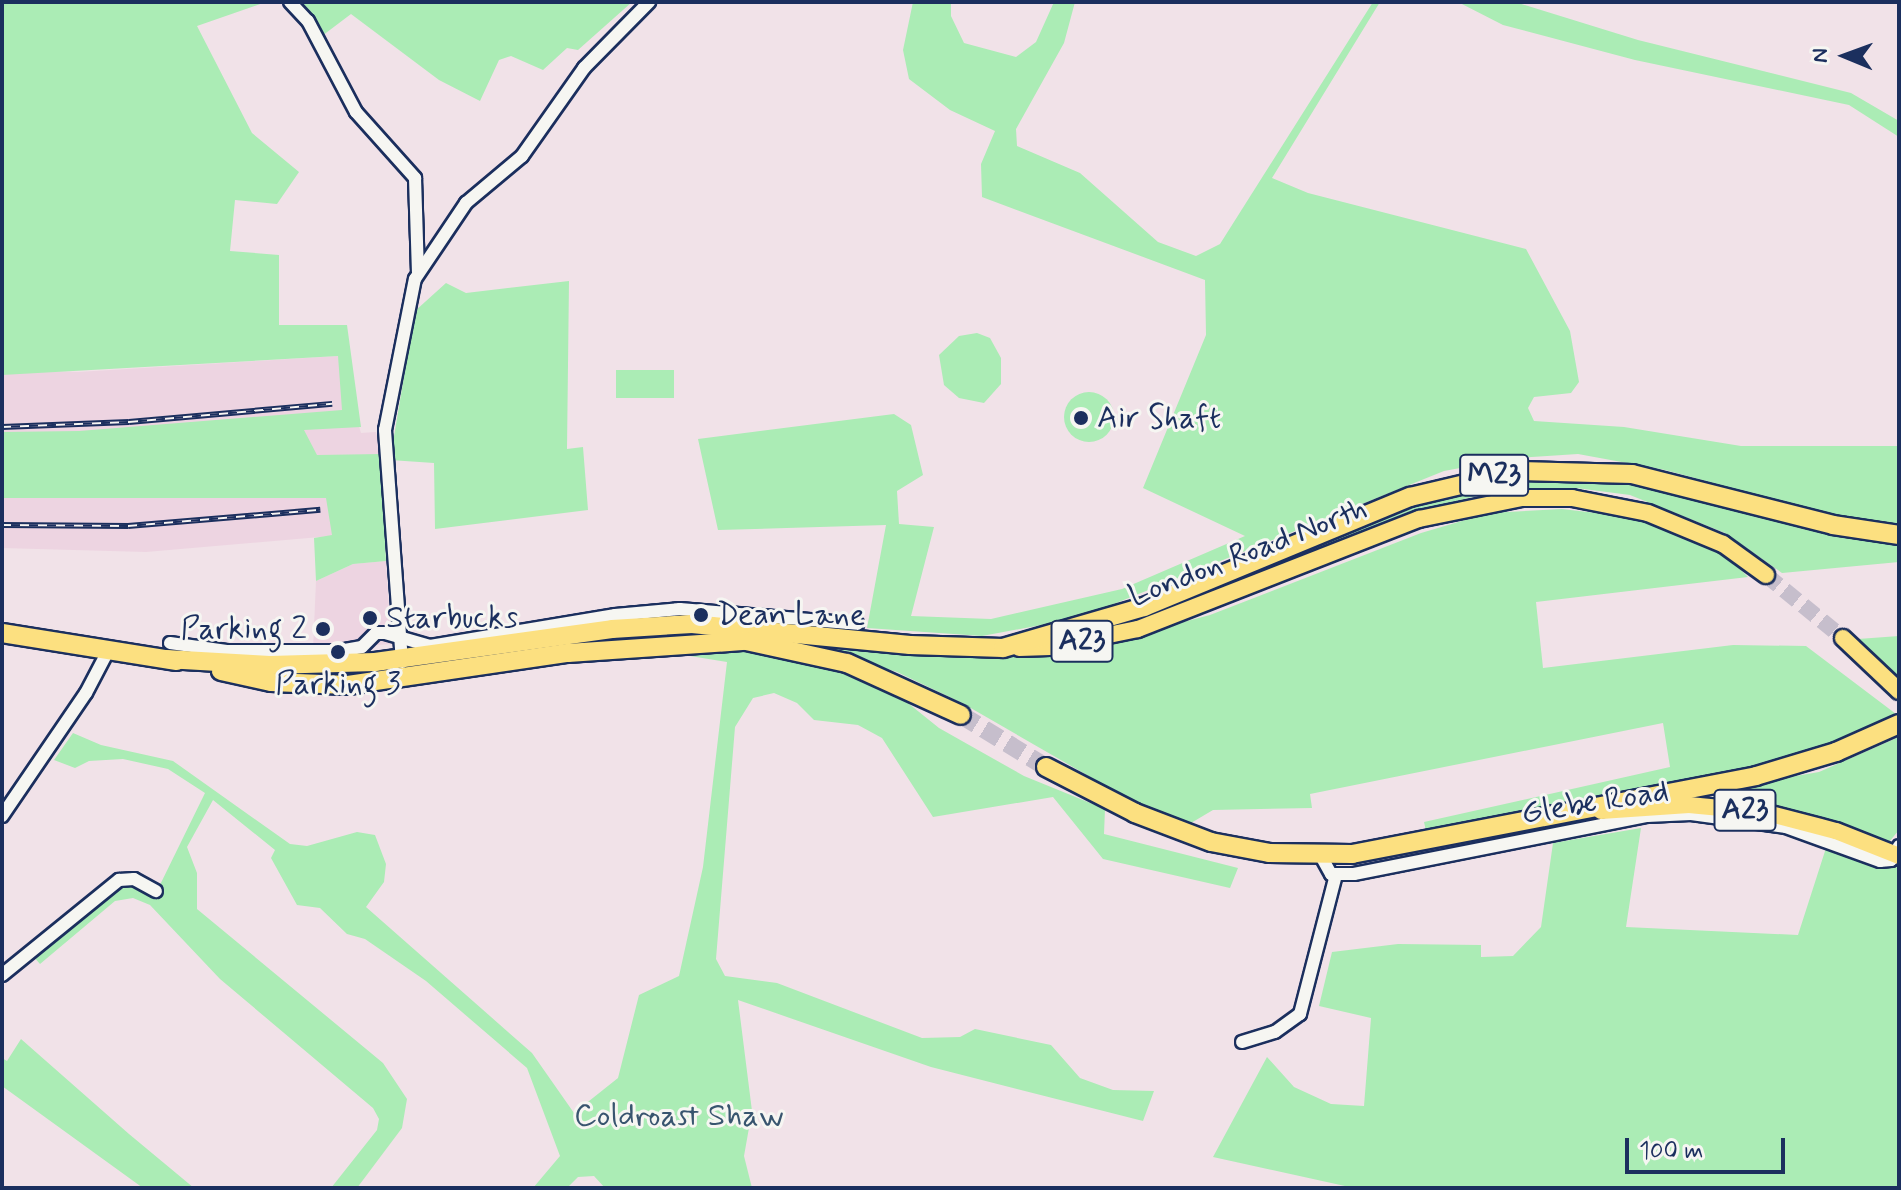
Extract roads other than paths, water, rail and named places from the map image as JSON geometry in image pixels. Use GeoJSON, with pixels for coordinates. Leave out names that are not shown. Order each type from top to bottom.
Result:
{"type":"FeatureCollection","features":[{"type":"Feature","properties":{"kind":"highway","name":"M23"},"geometry":{"type":"LineString","coordinates":[[1003,648],[1144,607],[1410,497],[1520,471],[1632,474],[1833,525],[1899,535]]}},
{"type":"Feature","properties":{"kind":"highway","name":"London Road North"},"geometry":{"type":"LineString","coordinates":[[402,660],[438,650],[612,629],[692,624],[910,645],[1003,648]]}},
{"type":"Feature","properties":{"kind":"highway","name":"A23"},"geometry":{"type":"LineString","coordinates":[[2,633],[109,649],[402,660]]}},
{"type":"Feature","properties":{"kind":"highway","name":"A23"},"geometry":{"type":"LineString","coordinates":[[168,651],[282,683],[348,685],[568,653],[746,641],[847,663],[961,715]]}},
{"type":"Feature","properties":{"kind":"highway"},"geometry":{"type":"LineString","coordinates":[[1587,809],[1795,766],[1899,724]]}},
{"type":"Feature","properties":{"kind":"highway","name":"A23"},"geometry":{"type":"LineString","coordinates":[[1046,767],[1184,833],[1269,853],[1321,856],[1410,847],[1587,809]]}},
{"type":"Feature","properties":{"kind":"main road","name":"London Road North"},"geometry":{"type":"LineString","coordinates":[[1003,648],[1050,647],[1138,629],[1419,519],[1521,498],[1572,498],[1648,513],[1723,544],[1766,575]]}},
{"type":"Feature","properties":{"kind":"main road"},"geometry":{"type":"LineString","coordinates":[[1843,638],[1899,691]]}},
{"type":"Feature","properties":{"kind":"main road","name":"A23"},"geometry":{"type":"LineString","coordinates":[[1587,809],[1689,805],[1737,808],[1812,824],[1898,852]]}},
{"type":"Feature","properties":{"kind":"street"},"geometry":{"type":"LineString","coordinates":[[290,2],[308,21],[356,112],[415,178],[418,272],[400,335],[385,430],[402,679]]}},
{"type":"Feature","properties":{"kind":"street"},"geometry":{"type":"LineString","coordinates":[[418,272],[478,189],[522,156],[584,68],[649,2]]}},
{"type":"Feature","properties":{"kind":"street","name":"London Road North"},"geometry":{"type":"LineString","coordinates":[[438,650],[615,615],[680,609],[857,624]]}},
{"type":"Feature","properties":{"kind":"street"},"geometry":{"type":"LineString","coordinates":[[307,658],[362,647],[376,633],[399,633],[438,650]]}},
{"type":"Feature","properties":{"kind":"street"},"geometry":{"type":"LineString","coordinates":[[2,816],[86,693],[109,649]]}},
{"type":"Feature","properties":{"kind":"street","name":"Glebe Road"},"geometry":{"type":"LineString","coordinates":[[1336,875],[1669,815],[1761,822],[1880,861],[1898,852]]}},
{"type":"Feature","properties":{"kind":"street"},"geometry":{"type":"LineString","coordinates":[[1242,1042],[1275,1032],[1300,1014],[1336,875],[1326,871],[1321,856]]}},
{"type":"Feature","properties":{"kind":"street"},"geometry":{"type":"LineString","coordinates":[[2,975],[119,880],[134,879],[156,891]]}},
{"type":"Feature","properties":{"kind":"tunnel"},"geometry":{"type":"LineString","coordinates":[[1766,575],[1843,638]]}},
{"type":"Feature","properties":{"kind":"tunnel"},"geometry":{"type":"LineString","coordinates":[[961,715],[1046,767]]}},
{"type":"Feature","properties":{"kind":"railway"},"geometry":{"type":"LineString","coordinates":[[2,427],[129,422],[332,404]]}},
{"type":"Feature","properties":{"kind":"railway"},"geometry":{"type":"LineString","coordinates":[[2,525],[128,526],[320,510]]}},
{"type":"Feature","properties":{"kind":"place","name":"Air Shaft"},"geometry":{"type":"Point","coordinates":[1081,418]}},
{"type":"Feature","properties":{"kind":"place","name":"Dean Lane"},"geometry":{"type":"Point","coordinates":[701,615]}},
{"type":"Feature","properties":{"kind":"place","name":"Starbucks"},"geometry":{"type":"Point","coordinates":[370,618]}},
{"type":"Feature","properties":{"kind":"place","name":"Parking 2"},"geometry":{"type":"Point","coordinates":[323,629]}},
{"type":"Feature","properties":{"kind":"place","name":"Parking 3"},"geometry":{"type":"Point","coordinates":[338,652]}},
{"type":"Feature","properties":{"kind":"park label","name":"Coldroast Shaw"},"geometry":{"type":"Point","coordinates":[679,1116]}}]}
